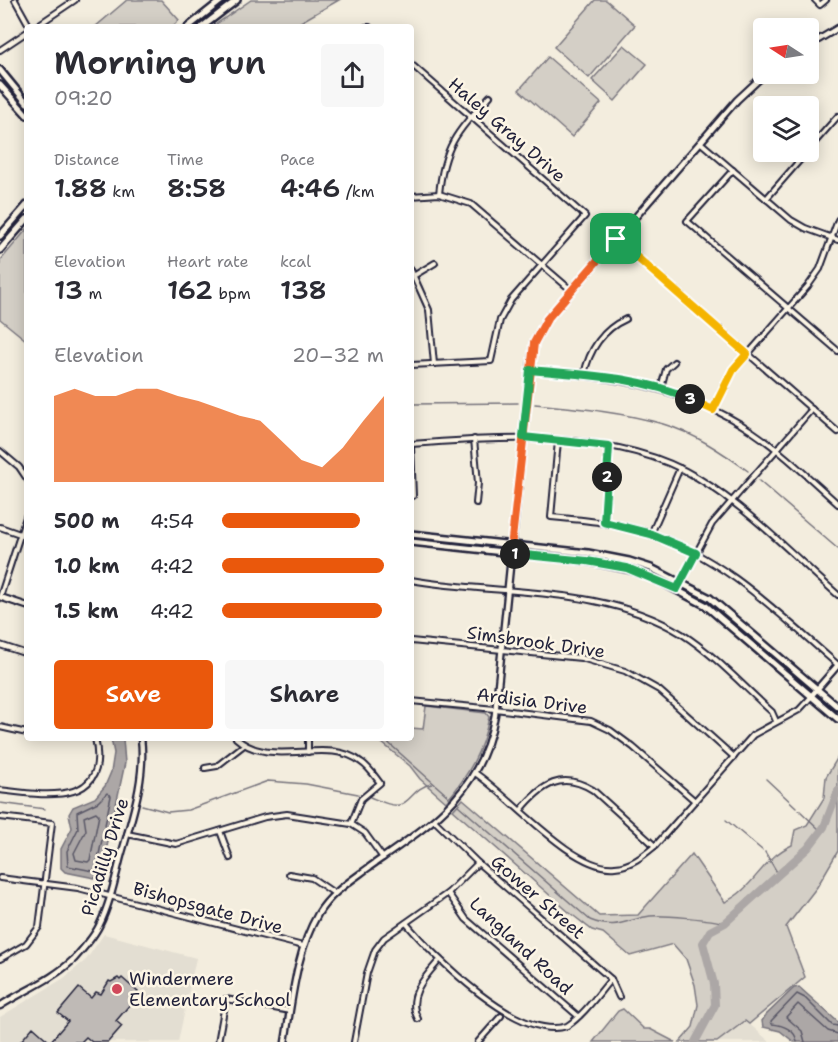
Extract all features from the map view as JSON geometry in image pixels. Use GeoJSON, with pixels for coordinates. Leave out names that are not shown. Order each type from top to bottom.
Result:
{"type":"FeatureCollection","features":[{"type":"Feature","properties":{"kind":"main road"},"geometry":{"type":"LineString","coordinates":[[192,24],[222,0]]}},
{"type":"Feature","properties":{"kind":"main road"},"geometry":{"type":"LineString","coordinates":[[206,24],[237,0]]}},
{"type":"Feature","properties":{"kind":"main road"},"geometry":{"type":"LineString","coordinates":[[0,70],[24,100]]}},
{"type":"Feature","properties":{"kind":"main road"},"geometry":{"type":"LineString","coordinates":[[0,85],[24,112]]}},
{"type":"Feature","properties":{"kind":"main road"},"geometry":{"type":"LineString","coordinates":[[0,236],[24,208]]}},
{"type":"Feature","properties":{"kind":"main road"},"geometry":{"type":"LineString","coordinates":[[0,250],[24,222]]}},
{"type":"Feature","properties":{"kind":"main road"},"geometry":{"type":"LineString","coordinates":[[414,534],[588,553],[629,561],[681,582],[710,598],[737,619],[838,707]]}},
{"type":"Feature","properties":{"kind":"main road"},"geometry":{"type":"LineString","coordinates":[[414,542],[587,561],[627,568],[677,589],[705,605],[838,719]]}},
{"type":"Feature","properties":{"kind":"street"},"geometry":{"type":"LineString","coordinates":[[15,0],[28,24]]}},
{"type":"Feature","properties":{"kind":"street"},"geometry":{"type":"LineString","coordinates":[[39,24],[75,0]]}},
{"type":"Feature","properties":{"kind":"street"},"geometry":{"type":"LineString","coordinates":[[815,0],[820,5],[826,0]]}},
{"type":"Feature","properties":{"kind":"street"},"geometry":{"type":"LineString","coordinates":[[819,39],[838,28]]}},
{"type":"Feature","properties":{"kind":"street"},"geometry":{"type":"LineString","coordinates":[[0,50],[24,34]]}},
{"type":"Feature","properties":{"kind":"street","name":"Haley Gray Drive"},"geometry":{"type":"LineString","coordinates":[[414,67],[585,216],[541,265]]}},
{"type":"Feature","properties":{"kind":"street"},"geometry":{"type":"LineString","coordinates":[[285,1042],[303,946],[318,914],[334,893],[435,821],[451,805],[475,773],[489,741],[502,650],[530,370],[534,343],[539,330],[700,142],[754,84]]}},
{"type":"Feature","properties":{"kind":"street"},"geometry":{"type":"LineString","coordinates":[[14,102],[21,96]]}},
{"type":"Feature","properties":{"kind":"street"},"geometry":{"type":"LineString","coordinates":[[439,194],[441,174],[454,137],[490,96]]}},
{"type":"Feature","properties":{"kind":"street"},"geometry":{"type":"LineString","coordinates":[[819,138],[838,116]]}},
{"type":"Feature","properties":{"kind":"street"},"geometry":{"type":"LineString","coordinates":[[700,142],[766,199],[805,228],[838,240]]}},
{"type":"Feature","properties":{"kind":"street"},"geometry":{"type":"LineString","coordinates":[[766,199],[798,162]]}},
{"type":"Feature","properties":{"kind":"street"},"geometry":{"type":"LineString","coordinates":[[733,170],[687,220],[838,351]]}},
{"type":"Feature","properties":{"kind":"street"},"geometry":{"type":"LineString","coordinates":[[414,195],[439,194],[471,204],[571,290]]}},
{"type":"Feature","properties":{"kind":"street"},"geometry":{"type":"LineString","coordinates":[[713,410],[730,376],[820,269],[838,220]]}},
{"type":"Feature","properties":{"kind":"street"},"geometry":{"type":"LineString","coordinates":[[616,239],[838,432]]}},
{"type":"Feature","properties":{"kind":"street"},"geometry":{"type":"LineString","coordinates":[[435,263],[415,275],[429,310],[435,364]]}},
{"type":"Feature","properties":{"kind":"street"},"geometry":{"type":"LineString","coordinates":[[414,365],[491,361],[496,332],[505,310],[541,265]]}},
{"type":"Feature","properties":{"kind":"street"},"geometry":{"type":"LineString","coordinates":[[584,375],[590,353],[597,342],[614,324],[626,319]]}},
{"type":"Feature","properties":{"kind":"street"},"geometry":{"type":"LineString","coordinates":[[661,388],[666,369],[674,362]]}},
{"type":"Feature","properties":{"kind":"street"},"geometry":{"type":"LineString","coordinates":[[530,370],[623,380],[661,388],[713,410],[753,432],[777,450],[838,504]]}},
{"type":"Feature","properties":{"kind":"street"},"geometry":{"type":"LineString","coordinates":[[677,589],[712,524],[812,409]]}},
{"type":"Feature","properties":{"kind":"street"},"geometry":{"type":"LineString","coordinates":[[414,445],[523,437],[609,446],[644,454],[680,468],[732,502],[838,595]]}},
{"type":"Feature","properties":{"kind":"street"},"geometry":{"type":"LineString","coordinates":[[474,439],[478,483],[476,502]]}},
{"type":"Feature","properties":{"kind":"street"},"geometry":{"type":"LineString","coordinates":[[475,773],[570,853],[588,863],[614,868],[628,864],[641,858],[655,846],[753,735],[800,710],[838,665],[736,578],[696,553],[651,534],[604,522],[551,517],[558,441]]}},
{"type":"Feature","properties":{"kind":"street"},"geometry":{"type":"LineString","coordinates":[[604,522],[609,446]]}},
{"type":"Feature","properties":{"kind":"street"},"geometry":{"type":"LineString","coordinates":[[0,451],[19,467],[24,474]]}},
{"type":"Feature","properties":{"kind":"street"},"geometry":{"type":"LineString","coordinates":[[651,534],[680,468]]}},
{"type":"Feature","properties":{"kind":"street"},"geometry":{"type":"LineString","coordinates":[[24,523],[0,597],[24,605]]}},
{"type":"Feature","properties":{"kind":"street"},"geometry":{"type":"LineString","coordinates":[[0,527],[20,534]]}},
{"type":"Feature","properties":{"kind":"street"},"geometry":{"type":"LineString","coordinates":[[414,580],[599,601],[634,610],[697,644],[772,712],[776,722]]}},
{"type":"Feature","properties":{"kind":"street","name":"Simsbrook Drive"},"geometry":{"type":"LineString","coordinates":[[414,641],[580,658],[625,671],[659,690],[734,757]]}},
{"type":"Feature","properties":{"kind":"street"},"geometry":{"type":"LineString","coordinates":[[0,645],[24,653]]}},
{"type":"Feature","properties":{"kind":"street","name":"Ardisia Drive"},"geometry":{"type":"LineString","coordinates":[[414,701],[569,717],[601,725],[633,747],[695,801]]}},
{"type":"Feature","properties":{"kind":"street"},"geometry":{"type":"LineString","coordinates":[[0,727],[24,732]]}},
{"type":"Feature","properties":{"kind":"street"},"geometry":{"type":"LineString","coordinates":[[0,790],[55,796],[79,789],[95,768],[98,749],[96,741]]}},
{"type":"Feature","properties":{"kind":"street","name":"Picadilly Drive"},"geometry":{"type":"LineString","coordinates":[[0,1006],[46,981],[74,959],[98,928],[111,896],[140,783],[141,741]]}},
{"type":"Feature","properties":{"kind":"street"},"geometry":{"type":"LineString","coordinates":[[239,741],[260,752],[340,753],[360,760],[380,783],[361,799],[351,824]]}},
{"type":"Feature","properties":{"kind":"street"},"geometry":{"type":"LineString","coordinates":[[308,741],[308,752]]}},
{"type":"Feature","properties":{"kind":"street"},"geometry":{"type":"LineString","coordinates":[[205,768],[217,766],[244,745]]}},
{"type":"Feature","properties":{"kind":"street"},"geometry":{"type":"LineString","coordinates":[[521,810],[538,790],[548,785],[569,781],[582,784],[593,790],[655,846]]}},
{"type":"Feature","properties":{"kind":"street"},"geometry":{"type":"LineString","coordinates":[[127,834],[176,844],[278,814],[351,824],[365,833],[383,858]]}},
{"type":"Feature","properties":{"kind":"street"},"geometry":{"type":"LineString","coordinates":[[0,817],[52,823],[46,883],[36,933],[21,948],[0,959]]}},
{"type":"Feature","properties":{"kind":"street","name":"Gower Street"},"geometry":{"type":"LineString","coordinates":[[435,821],[477,863],[611,979],[619,997]]}},
{"type":"Feature","properties":{"kind":"street"},"geometry":{"type":"LineString","coordinates":[[220,831],[230,858]]}},
{"type":"Feature","properties":{"kind":"street"},"geometry":{"type":"LineString","coordinates":[[354,1042],[367,973],[375,950],[384,939],[448,893],[477,863]]}},
{"type":"Feature","properties":{"kind":"street"},"geometry":{"type":"LineString","coordinates":[[289,873],[312,878],[334,893]]}},
{"type":"Feature","properties":{"kind":"street","name":"Bishopsgate Drive"},"geometry":{"type":"LineString","coordinates":[[0,878],[46,883],[111,896],[303,946]]}},
{"type":"Feature","properties":{"kind":"street","name":"Langland Road"},"geometry":{"type":"LineString","coordinates":[[448,893],[466,919],[578,1016]]}},
{"type":"Feature","properties":{"kind":"street"},"geometry":{"type":"LineString","coordinates":[[406,923],[438,963],[508,1021]]}},
{"type":"Feature","properties":{"kind":"street"},"geometry":{"type":"LineString","coordinates":[[418,1019],[413,1011],[413,1002],[418,989],[438,963]]}},
{"type":"Feature","properties":{"kind":"street"},"geometry":{"type":"LineString","coordinates":[[538,1033],[567,1027],[611,979]]}},
{"type":"Feature","properties":{"kind":"street"},"geometry":{"type":"LineString","coordinates":[[218,1042],[226,999],[290,1011]]}},
{"type":"Feature","properties":{"kind":"street"},"geometry":{"type":"LineString","coordinates":[[478,1042],[501,1016]]}},
{"type":"Feature","properties":{"kind":"shaded area"},"geometry":{"type":"Polygon","coordinates":[[[127,0],[161,0],[179,20],[175,24],[99,24],[127,0]]]}},
{"type":"Feature","properties":{"kind":"shaded area"},"geometry":{"type":"Polygon","coordinates":[[[251,0],[339,0],[297,24],[216,24],[251,0]]]}},
{"type":"Feature","properties":{"kind":"shaded area"},"geometry":{"type":"Polygon","coordinates":[[[595,0],[606,0],[635,25],[589,78],[554,47],[595,0]]]}},
{"type":"Feature","properties":{"kind":"shaded area"},"geometry":{"type":"Polygon","coordinates":[[[624,45],[647,64],[615,101],[592,80],[624,45]]]}},
{"type":"Feature","properties":{"kind":"shaded area"},"geometry":{"type":"Polygon","coordinates":[[[548,57],[601,103],[572,137],[519,90],[548,57]]]}},
{"type":"Feature","properties":{"kind":"shaded area"},"geometry":{"type":"Polygon","coordinates":[[[24,233],[24,339],[0,319],[0,261],[24,233]]]}},
{"type":"Feature","properties":{"kind":"shaded area"},"geometry":{"type":"Polygon","coordinates":[[[426,706],[486,713],[489,717],[483,741],[474,762],[446,802],[420,779],[410,766],[380,741],[414,741],[414,728],[423,729],[426,706]]]}},
{"type":"Feature","properties":{"kind":"shaded area"},"geometry":{"type":"Polygon","coordinates":[[[838,757],[838,851],[817,887],[786,927],[805,977],[749,1024],[745,1021],[717,1042],[680,1042],[693,1027],[698,1005],[695,985],[686,959],[673,944],[630,956],[603,933],[592,930],[570,913],[453,810],[463,799],[599,916],[638,915],[692,854],[725,902],[743,890],[773,858],[792,845],[795,830],[807,825],[824,798],[826,777],[838,757]]]}},
{"type":"Feature","properties":{"kind":"shaded area","name":"Windermere Elementary School"},"geometry":{"type":"Polygon","coordinates":[[[104,934],[196,958],[178,1042],[0,1042],[0,1017],[64,978],[86,960],[104,934]]]}},
{"type":"Feature","properties":{"kind":"shaded area"},"geometry":{"type":"Polygon","coordinates":[[[623,1009],[644,1029],[650,1029],[675,1042],[593,1042],[618,1011],[623,1009]]]}},
{"type":"Feature","properties":{"kind":"shaded area"},"geometry":{"type":"Polygon","coordinates":[[[746,1021],[770,1042],[718,1042],[746,1021]]]}},
{"type":"Feature","properties":{"kind":"water"},"geometry":{"type":"Polygon","coordinates":[[[111,741],[123,741],[125,763],[100,879],[65,872],[61,868],[61,849],[72,828],[69,814],[73,807],[95,798],[105,786],[111,772],[114,753],[111,741]]]}},
{"type":"Feature","properties":{"kind":"water"},"geometry":{"type":"Polygon","coordinates":[[[799,987],[838,1022],[838,1042],[794,1042],[780,1031],[763,1027],[762,1021],[765,1016],[794,988],[799,987]]]}},
{"type":"Feature","properties":{"kind":"building","name":"Windermere Elementary School"},"geometry":{"type":"Polygon","coordinates":[[[122,978],[138,992],[136,994],[138,995],[116,1021],[122,1026],[108,1042],[92,1042],[86,1037],[81,1042],[50,1042],[68,1021],[58,1013],[79,988],[91,998],[96,992],[101,994],[109,981],[122,978]]]}},
{"type":"Feature","properties":{"kind":"building"},"geometry":{"type":"Polygon","coordinates":[[[33,1027],[50,1042],[20,1042],[33,1027]]]}},
{"type":"Feature","properties":{"kind":"waterway"},"geometry":{"type":"LineString","coordinates":[[414,404],[518,403]]}},
{"type":"Feature","properties":{"kind":"waterway"},"geometry":{"type":"LineString","coordinates":[[535,404],[616,413],[663,424],[697,438],[748,471]]}},
{"type":"Feature","properties":{"kind":"waterway"},"geometry":{"type":"LineString","coordinates":[[759,481],[838,549]]}},
{"type":"Feature","properties":{"kind":"waterway"},"geometry":{"type":"LineString","coordinates":[[386,741],[449,797]]}},
{"type":"Feature","properties":{"kind":"waterway"},"geometry":{"type":"LineString","coordinates":[[766,779],[796,807]]}},
{"type":"Feature","properties":{"kind":"waterway"},"geometry":{"type":"LineString","coordinates":[[142,805],[168,812],[188,810],[268,781],[306,784],[358,794]]}},
{"type":"Feature","properties":{"kind":"waterway"},"geometry":{"type":"LineString","coordinates":[[370,797],[388,804],[399,805],[421,788],[432,784]]}},
{"type":"Feature","properties":{"kind":"waterway"},"geometry":{"type":"LineString","coordinates":[[695,1042],[715,1005],[714,984],[703,943],[710,931],[725,923],[808,848],[824,827],[838,791]]}},
{"type":"Feature","properties":{"kind":"waterway"},"geometry":{"type":"LineString","coordinates":[[0,803],[45,809]]}},
{"type":"Feature","properties":{"kind":"waterway"},"geometry":{"type":"LineString","coordinates":[[458,805],[590,920],[615,924],[642,917],[657,916],[725,923]]}},
{"type":"Feature","properties":{"kind":"waterway"},"geometry":{"type":"LineString","coordinates":[[799,810],[821,831]]}},
{"type":"Feature","properties":{"kind":"waterway"},"geometry":{"type":"LineString","coordinates":[[726,820],[762,850]]}},
{"type":"Feature","properties":{"kind":"waterway"},"geometry":{"type":"LineString","coordinates":[[765,852],[778,874]]}},
{"type":"Feature","properties":{"kind":"place","name":"Windermere Elementary School"},"geometry":{"type":"Point","coordinates":[117,989]}},
{"type":"Feature","properties":{"kind":"route"},"geometry":{"type":"LineString","coordinates":[[616,239],[547,319],[534,343],[530,370],[526,404],[511,553],[587,561],[627,568],[677,589],[696,553],[651,534],[604,522],[609,446],[523,437],[530,370],[644,384],[684,396],[713,410],[726,381],[747,354],[616,239]]}}]}
